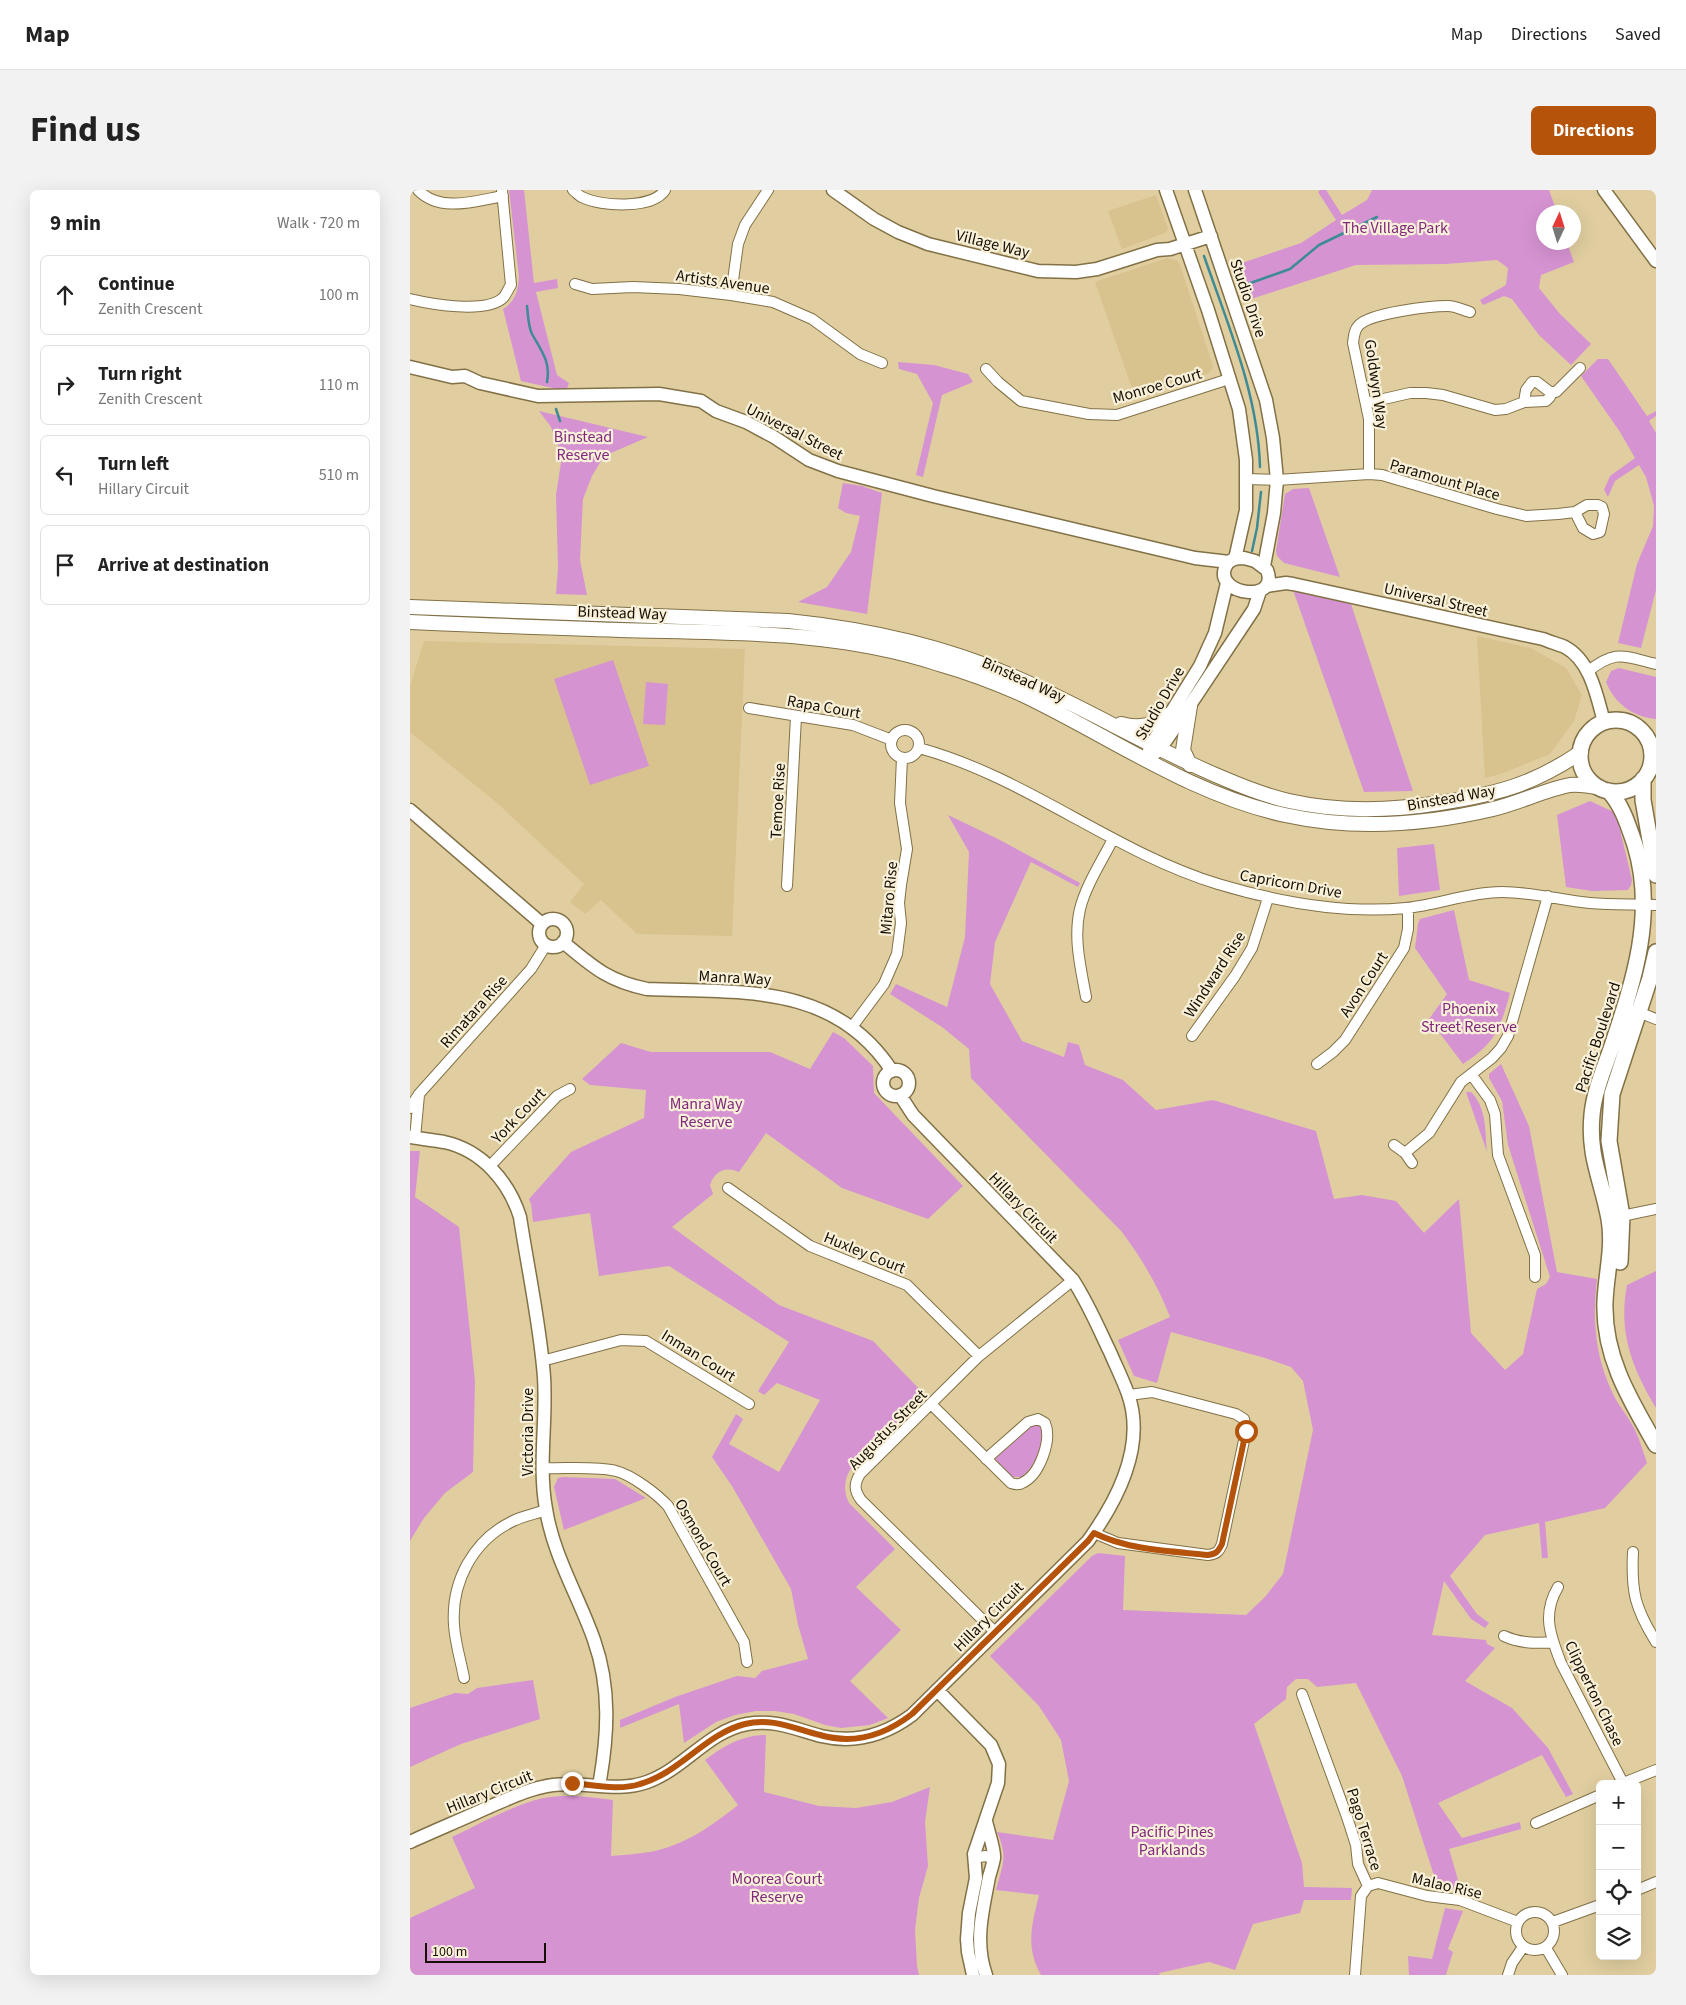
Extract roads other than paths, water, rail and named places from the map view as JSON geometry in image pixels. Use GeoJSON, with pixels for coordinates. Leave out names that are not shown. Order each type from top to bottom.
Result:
{"type":"FeatureCollection","features":[{"type":"Feature","properties":{"kind":"main road","name":"Binstead Way"},"geometry":{"type":"LineString","coordinates":[[410,608],[752,619],[824,624],[891,637],[968,659],[1011,675],[1190,765],[1254,791],[1288,801],[1333,808],[1374,810],[1422,806],[1468,799],[1505,789],[1546,774],[1580,752]]}},
{"type":"Feature","properties":{"kind":"main road","name":"Binstead Way"},"geometry":{"type":"LineString","coordinates":[[410,622],[782,635],[837,640],[874,647],[937,663],[1012,690],[1147,760],[1246,804],[1285,815],[1335,822],[1379,824],[1426,822],[1495,809],[1571,785],[1585,785],[1605,789]]}},
{"type":"Feature","properties":{"kind":"main road"},"geometry":{"type":"LineString","coordinates":[[1190,706],[1183,750],[1190,765]]}},
{"type":"Feature","properties":{"kind":"main road"},"geometry":{"type":"LineString","coordinates":[[1099,718],[1140,728],[1158,722],[1170,714]]}},
{"type":"Feature","properties":{"kind":"main road"},"geometry":{"type":"LineString","coordinates":[[1650,770],[1628,790],[1605,789],[1592,782],[1585,773],[1581,763],[1580,752],[1588,734],[1604,722],[1620,720],[1656,732]]}},
{"type":"Feature","properties":{"kind":"main road"},"geometry":{"type":"LineString","coordinates":[[1635,725],[1644,733],[1650,744],[1652,756],[1643,800],[1656,875]]}},
{"type":"Feature","properties":{"kind":"main road","name":"Pacific Boulevard"},"geometry":{"type":"LineString","coordinates":[[1605,789],[1624,812],[1639,858],[1650,904],[1632,1010]]}},
{"type":"Feature","properties":{"kind":"main road","name":"Pacific Boulevard"},"geometry":{"type":"LineString","coordinates":[[1656,952],[1596,1093],[1591,1126],[1592,1149],[1615,1218],[1620,1264],[1613,1302],[1615,1337],[1622,1365],[1656,1426]]}},
{"type":"Feature","properties":{"kind":"main road","name":"Pacific Boulevard"},"geometry":{"type":"LineString","coordinates":[[1615,1218],[1605,1300],[1607,1336],[1623,1387],[1656,1445]]}},
{"type":"Feature","properties":{"kind":"street"},"geometry":{"type":"LineString","coordinates":[[410,299],[443,306],[464,307],[492,303],[504,298],[511,285],[502,193],[450,204],[439,203],[418,190]]}},
{"type":"Feature","properties":{"kind":"street"},"geometry":{"type":"LineString","coordinates":[[573,190],[583,198],[622,206],[655,200],[662,196],[665,190]]}},
{"type":"Feature","properties":{"kind":"street"},"geometry":{"type":"LineString","coordinates":[[731,295],[738,244],[745,225],[768,190]]}},
{"type":"Feature","properties":{"kind":"street","name":"Village Way"},"geometry":{"type":"LineString","coordinates":[[833,190],[874,219],[928,244],[1024,268],[1052,272],[1076,272],[1117,264],[1156,250],[1170,249],[1183,240],[1210,232]]}},
{"type":"Feature","properties":{"kind":"street"},"geometry":{"type":"LineString","coordinates":[[1166,190],[1208,310],[1239,409],[1243,433],[1246,510],[1232,560],[1224,571],[1225,580],[1233,588],[1245,592],[1264,588],[1269,577],[1264,566],[1249,559],[1232,560]]}},
{"type":"Feature","properties":{"kind":"street","name":"Studio Drive"},"geometry":{"type":"LineString","coordinates":[[1195,190],[1266,400],[1273,438],[1277,480],[1274,513],[1264,566]]}},
{"type":"Feature","properties":{"kind":"street"},"geometry":{"type":"LineString","coordinates":[[1604,190],[1656,261]]}},
{"type":"Feature","properties":{"kind":"street","name":"Artists Avenue"},"geometry":{"type":"LineString","coordinates":[[575,284],[592,289],[679,289],[773,302],[812,319],[860,354],[882,363]]}},
{"type":"Feature","properties":{"kind":"street","name":"Goldwyn Way"},"geometry":{"type":"LineString","coordinates":[[1369,474],[1369,419],[1353,343],[1354,332],[1358,325],[1367,319],[1411,309],[1450,306],[1470,312]]}},
{"type":"Feature","properties":{"kind":"street","name":"Universal Street"},"geometry":{"type":"LineString","coordinates":[[410,367],[452,377],[465,376],[480,384],[538,396],[659,394],[701,402],[716,411],[746,422],[774,437],[809,460],[838,471],[942,498],[1196,558],[1232,560]]}},
{"type":"Feature","properties":{"kind":"street","name":"Monroe Court"},"geometry":{"type":"LineString","coordinates":[[986,368],[998,382],[1021,401],[1089,414],[1118,415],[1229,380]]}},
{"type":"Feature","properties":{"kind":"street"},"geometry":{"type":"LineString","coordinates":[[1524,402],[1526,390],[1532,382],[1537,382],[1550,392],[1556,392],[1580,368]]}},
{"type":"Feature","properties":{"kind":"street"},"geometry":{"type":"LineString","coordinates":[[1366,403],[1410,394],[1426,393],[1443,395],[1495,410],[1506,409],[1524,402],[1546,401],[1550,397],[1550,392]]}},
{"type":"Feature","properties":{"kind":"street","name":"Paramount Place"},"geometry":{"type":"LineString","coordinates":[[1246,479],[1277,480],[1369,474],[1382,475],[1513,514],[1543,516],[1575,512]]}},
{"type":"Feature","properties":{"kind":"street","name":"Universal Street"},"geometry":{"type":"LineString","coordinates":[[1196,558],[1225,580]]}},
{"type":"Feature","properties":{"kind":"street","name":"Studio Drive"},"geometry":{"type":"LineString","coordinates":[[1147,760],[1170,714],[1200,666],[1215,633],[1225,580]]}},
{"type":"Feature","properties":{"kind":"street","name":"Universal Street"},"geometry":{"type":"LineString","coordinates":[[1264,588],[1286,583],[1294,584],[1542,639],[1565,648],[1575,656],[1587,672],[1598,698],[1604,722]]}},
{"type":"Feature","properties":{"kind":"street","name":"Studio Drive"},"geometry":{"type":"LineString","coordinates":[[1155,747],[1190,706],[1254,609],[1264,588]]}},
{"type":"Feature","properties":{"kind":"street"},"geometry":{"type":"LineString","coordinates":[[1587,672],[1600,661],[1618,655],[1656,664]]}},
{"type":"Feature","properties":{"kind":"street","name":"Rapa Court"},"geometry":{"type":"LineString","coordinates":[[749,708],[853,725],[892,740]]}},
{"type":"Feature","properties":{"kind":"street","name":"Temoe Rise"},"geometry":{"type":"LineString","coordinates":[[787,886],[796,717]]}},
{"type":"Feature","properties":{"kind":"street"},"geometry":{"type":"LineString","coordinates":[[907,730],[917,736],[919,748],[913,756],[902,758],[892,750],[892,740],[898,732],[907,730]]}},
{"type":"Feature","properties":{"kind":"street","name":"Capricorn Drive"},"geometry":{"type":"LineString","coordinates":[[919,748],[954,758],[1010,783],[1159,862],[1190,875],[1268,898],[1351,909],[1408,908],[1487,892],[1516,892],[1589,903],[1650,904]]}},
{"type":"Feature","properties":{"kind":"street","name":"Mitaro Rise"},"geometry":{"type":"LineString","coordinates":[[852,1027],[884,984],[897,954],[901,923],[899,903],[907,849],[900,802],[902,758]]}},
{"type":"Feature","properties":{"kind":"street"},"geometry":{"type":"LineString","coordinates":[[410,810],[542,924]]}},
{"type":"Feature","properties":{"kind":"street"},"geometry":{"type":"LineString","coordinates":[[1086,997],[1078,947],[1078,922],[1085,896],[1113,839]]}},
{"type":"Feature","properties":{"kind":"street"},"geometry":{"type":"LineString","coordinates":[[1406,1153],[1429,1133],[1461,1082],[1492,1058],[1508,1036],[1548,896]]}},
{"type":"Feature","properties":{"kind":"street","name":"Windward Rise"},"geometry":{"type":"LineString","coordinates":[[1192,1036],[1235,976],[1252,948],[1268,898]]}},
{"type":"Feature","properties":{"kind":"street","name":"Avon Court"},"geometry":{"type":"LineString","coordinates":[[1317,1064],[1333,1052],[1344,1040],[1400,956],[1407,940],[1408,908]]}},
{"type":"Feature","properties":{"kind":"street"},"geometry":{"type":"LineString","coordinates":[[550,919],[555,919],[563,924],[566,931],[563,942],[555,946],[546,945],[539,935],[542,924],[550,919]]}},
{"type":"Feature","properties":{"kind":"street","name":"Manra Way"},"geometry":{"type":"LineString","coordinates":[[563,942],[598,972],[629,985],[647,989],[770,994],[814,1006],[852,1027],[875,1046],[892,1071]]}},
{"type":"Feature","properties":{"kind":"street","name":"Rimatara Rise"},"geometry":{"type":"LineString","coordinates":[[410,1108],[419,1094],[531,969],[546,945]]}},
{"type":"Feature","properties":{"kind":"street"},"geometry":{"type":"LineString","coordinates":[[1632,1010],[1656,1019]]}},
{"type":"Feature","properties":{"kind":"street"},"geometry":{"type":"LineString","coordinates":[[896,1070],[904,1074],[908,1081],[906,1090],[900,1095],[890,1094],[884,1087],[884,1077],[892,1071],[896,1070]]}},
{"type":"Feature","properties":{"kind":"street"},"geometry":{"type":"LineString","coordinates":[[1471,1074],[1490,1100],[1495,1114],[1498,1155],[1535,1255],[1535,1278]]}},
{"type":"Feature","properties":{"kind":"street","name":"York Court"},"geometry":{"type":"LineString","coordinates":[[490,1166],[556,1096],[570,1089]]}},
{"type":"Feature","properties":{"kind":"street"},"geometry":{"type":"LineString","coordinates":[[412,1137],[419,1094]]}},
{"type":"Feature","properties":{"kind":"street","name":"Hillary Circuit"},"geometry":{"type":"LineString","coordinates":[[410,1842],[529,1790],[572,1783],[625,1787],[653,1780],[667,1773],[714,1738],[746,1724],[779,1723],[838,1739],[858,1739],[875,1736],[907,1719],[1094,1533],[1115,1497],[1128,1463],[1133,1435],[1129,1395],[1088,1304],[1073,1280],[913,1115],[900,1095]]}},
{"type":"Feature","properties":{"kind":"street","name":"Victoria Drive"},"geometry":{"type":"LineString","coordinates":[[412,1137],[446,1142],[468,1151],[490,1166],[506,1186],[515,1202],[520,1217],[542,1361],[544,1396],[542,1468],[546,1510],[562,1562],[594,1641],[605,1685],[607,1724],[605,1753],[599,1786]]}},
{"type":"Feature","properties":{"kind":"street"},"geometry":{"type":"LineString","coordinates":[[1394,1145],[1406,1153],[1412,1163]]}},
{"type":"Feature","properties":{"kind":"street","name":"Huxley Court"},"geometry":{"type":"LineString","coordinates":[[728,1188],[810,1246],[907,1285],[979,1356]]}},
{"type":"Feature","properties":{"kind":"street"},"geometry":{"type":"LineString","coordinates":[[1615,1218],[1656,1209]]}},
{"type":"Feature","properties":{"kind":"street","name":"Augustus Street"},"geometry":{"type":"LineString","coordinates":[[995,1632],[860,1500],[856,1494],[855,1487],[860,1474],[979,1356],[1073,1280]]}},
{"type":"Feature","properties":{"kind":"street","name":"Inman Court"},"geometry":{"type":"LineString","coordinates":[[542,1361],[622,1340],[646,1341],[749,1404]]}},
{"type":"Feature","properties":{"kind":"street"},"geometry":{"type":"LineString","coordinates":[[1094,1533],[1118,1543],[1208,1555],[1219,1551],[1222,1544],[1246,1431],[1244,1420],[1236,1414],[1152,1392],[1129,1395]]}},
{"type":"Feature","properties":{"kind":"street"},"geometry":{"type":"LineString","coordinates":[[931,1404],[1010,1484],[1021,1484],[1029,1478],[1046,1452],[1048,1430],[1045,1423],[1038,1419],[1028,1422],[986,1459]]}},
{"type":"Feature","properties":{"kind":"street","name":"Osmond Court"},"geometry":{"type":"LineString","coordinates":[[542,1468],[614,1470],[630,1478],[663,1500],[744,1642],[746,1662]]}},
{"type":"Feature","properties":{"kind":"street"},"geometry":{"type":"LineString","coordinates":[[464,1678],[454,1627],[454,1605],[457,1587],[467,1564],[479,1547],[497,1531],[514,1520],[546,1510]]}},
{"type":"Feature","properties":{"kind":"street"},"geometry":{"type":"LineString","coordinates":[[1634,1552],[1632,1580],[1634,1595],[1639,1612],[1656,1642]]}},
{"type":"Feature","properties":{"kind":"street","name":"Clipperton Chase"},"geometry":{"type":"LineString","coordinates":[[1558,1587],[1551,1599],[1548,1613],[1553,1642],[1561,1663],[1620,1780]]}},
{"type":"Feature","properties":{"kind":"street"},"geometry":{"type":"LineString","coordinates":[[1504,1636],[1516,1642],[1542,1644],[1553,1642]]}},
{"type":"Feature","properties":{"kind":"street"},"geometry":{"type":"LineString","coordinates":[[937,1690],[991,1745],[999,1772],[998,1783],[975,1848],[976,1878],[969,1913],[967,1940],[973,1975]]}},
{"type":"Feature","properties":{"kind":"street","name":"Pago Terrace"},"geometry":{"type":"LineString","coordinates":[[1302,1694],[1347,1817],[1356,1845],[1358,1864],[1368,1886],[1361,1896],[1355,1975]]}},
{"type":"Feature","properties":{"kind":"street"},"geometry":{"type":"LineString","coordinates":[[1630,1780],[1656,1770]]}},
{"type":"Feature","properties":{"kind":"street"},"geometry":{"type":"LineString","coordinates":[[1536,1823],[1596,1797]]}},
{"type":"Feature","properties":{"kind":"street"},"geometry":{"type":"LineString","coordinates":[[986,1820],[994,1858],[981,1912],[980,1951],[986,1975]]}},
{"type":"Feature","properties":{"kind":"street"},"geometry":{"type":"LineString","coordinates":[[974,1858],[985,1856],[994,1858]]}},
{"type":"Feature","properties":{"kind":"street"},"geometry":{"type":"LineString","coordinates":[[1641,1888],[1656,1882]]}},
{"type":"Feature","properties":{"kind":"street","name":"Malao Rise"},"geometry":{"type":"LineString","coordinates":[[1368,1886],[1378,1883],[1427,1896],[1460,1900],[1518,1922]]}},
{"type":"Feature","properties":{"kind":"street"},"geometry":{"type":"LineString","coordinates":[[1553,1922],[1596,1907]]}},
{"type":"Feature","properties":{"kind":"street"},"geometry":{"type":"LineString","coordinates":[[1536,1912],[1549,1917],[1553,1922],[1554,1937],[1546,1948],[1534,1951],[1523,1947],[1516,1935],[1518,1922],[1523,1916],[1536,1912]]}},
{"type":"Feature","properties":{"kind":"street"},"geometry":{"type":"LineString","coordinates":[[1508,1975],[1512,1963],[1523,1947]]}},
{"type":"Feature","properties":{"kind":"street"},"geometry":{"type":"LineString","coordinates":[[1546,1948],[1562,1975]]}},
{"type":"Feature","properties":{"kind":"waterway"},"geometry":{"type":"LineString","coordinates":[[1242,286],[1290,269],[1319,245],[1377,217]]}},
{"type":"Feature","properties":{"kind":"waterway"},"geometry":{"type":"LineString","coordinates":[[1204,256],[1232,334],[1248,386],[1254,413],[1260,467]]}},
{"type":"Feature","properties":{"kind":"waterway"},"geometry":{"type":"LineString","coordinates":[[527,306],[531,331],[542,351],[548,368],[547,382]]}},
{"type":"Feature","properties":{"kind":"waterway"},"geometry":{"type":"LineString","coordinates":[[556,409],[560,421]]}},
{"type":"Feature","properties":{"kind":"waterway"},"geometry":{"type":"LineString","coordinates":[[1252,551],[1261,492]]}},
{"type":"Feature","properties":{"kind":"park label","name":"The Village Park"},"geometry":{"type":"Point","coordinates":[1395,227]}},
{"type":"Feature","properties":{"kind":"park label","name":"Binstead Reserve"},"geometry":{"type":"Point","coordinates":[583,445]}},
{"type":"Feature","properties":{"kind":"park label","name":"Phoenix Street Reserve"},"geometry":{"type":"Point","coordinates":[1469,1017]}},
{"type":"Feature","properties":{"kind":"park label","name":"Manra Way Reserve"},"geometry":{"type":"Point","coordinates":[706,1112]}},
{"type":"Feature","properties":{"kind":"park label","name":"Pacific Pines Parklands"},"geometry":{"type":"Point","coordinates":[1172,1840]}},
{"type":"Feature","properties":{"kind":"park label","name":"Moorea Court Reserve"},"geometry":{"type":"Point","coordinates":[777,1887]}}]}
